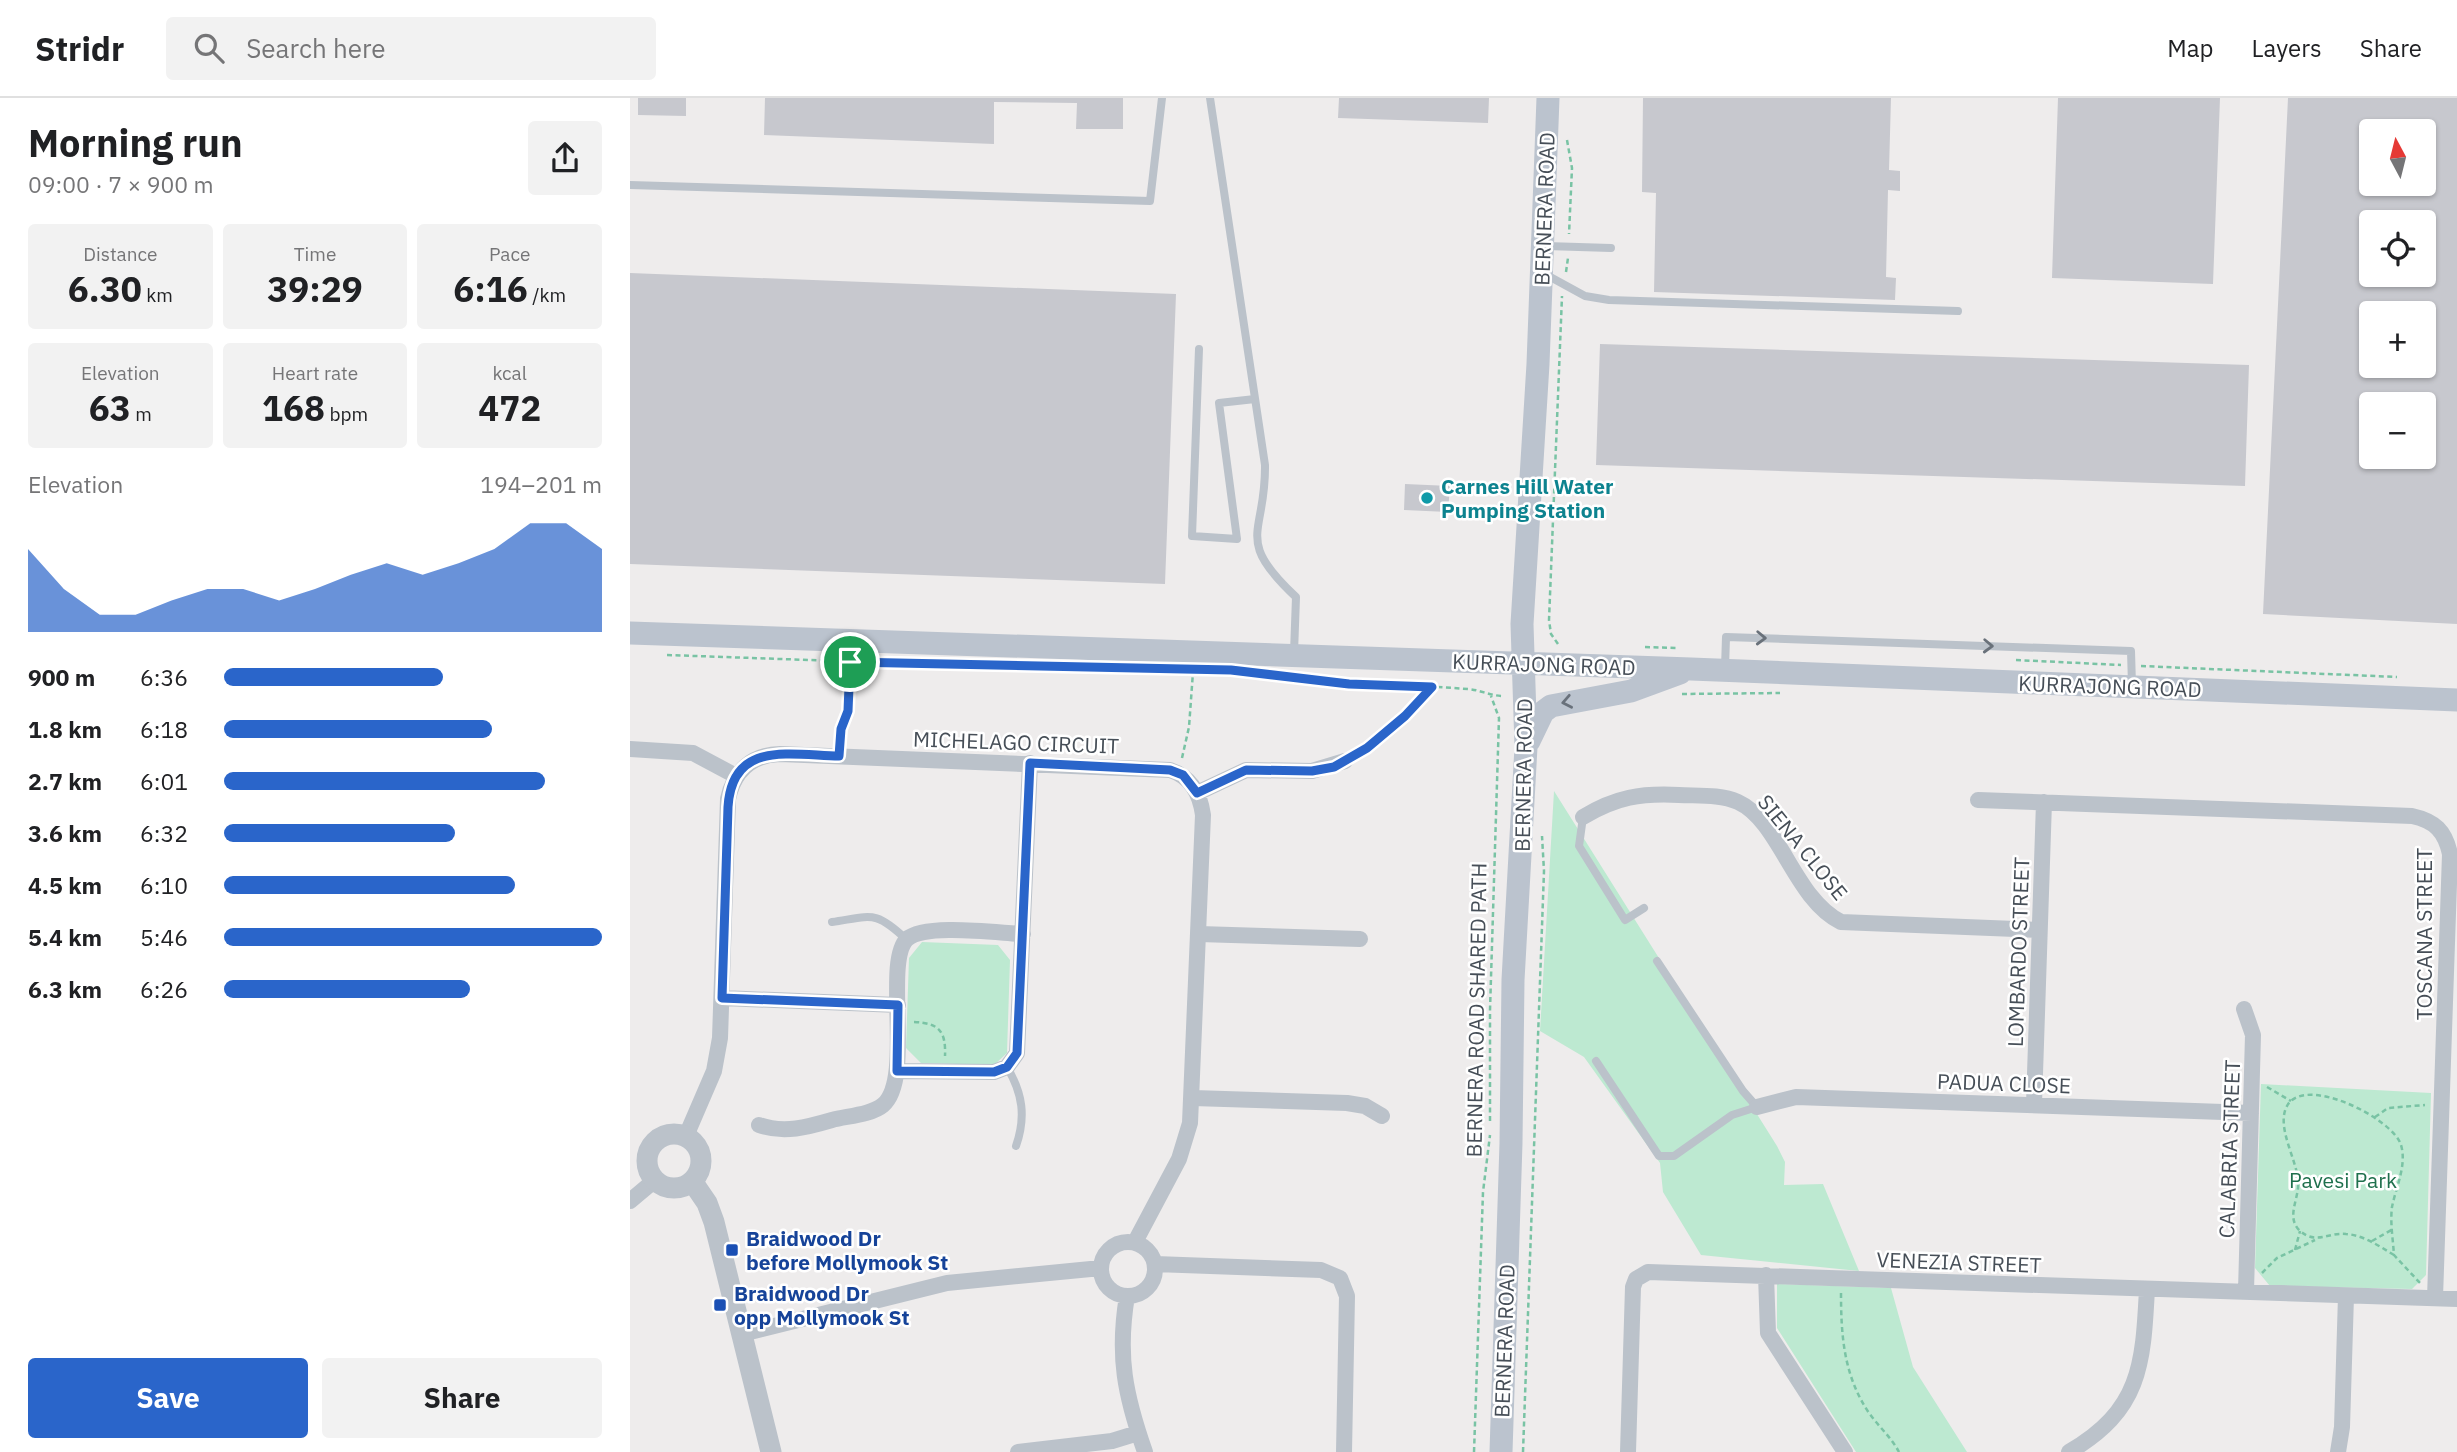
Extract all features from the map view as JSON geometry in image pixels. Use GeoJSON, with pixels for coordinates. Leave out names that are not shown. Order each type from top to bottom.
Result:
{"type":"FeatureCollection","features":[{"type":"Feature","properties":{"kind":"main road","name":"BERNERA ROAD"},"geometry":{"type":"LineString","coordinates":[[1500,1452],[1514,980],[1526,747],[1523,664],[1528,492],[1538,364],[1548,98]]}},
{"type":"Feature","properties":{"kind":"main road","name":"KURRAJONG ROAD"},"geometry":{"type":"LineString","coordinates":[[630,632],[1523,664],[1689,658],[1725,671],[2132,676],[2457,699]]}},
{"type":"Feature","properties":{"kind":"main road"},"geometry":{"type":"LineString","coordinates":[[1526,747],[1543,712],[1551,706],[1632,691],[1689,658]]}},
{"type":"Feature","properties":{"kind":"street"},"geometry":{"type":"LineString","coordinates":[[630,749],[693,753],[736,776],[728,807],[722,998],[715,1071],[686,1136]]}},
{"type":"Feature","properties":{"kind":"street","name":"MICHELAGO CIRCUIT"},"geometry":{"type":"LineString","coordinates":[[736,776],[748,764],[763,755],[1030,763],[1161,769],[1178,774]]}},
{"type":"Feature","properties":{"kind":"street"},"geometry":{"type":"LineString","coordinates":[[1197,793],[1246,770],[1312,771],[1345,761]]}},
{"type":"Feature","properties":{"kind":"street"},"geometry":{"type":"LineString","coordinates":[[897,1071],[994,1072],[1007,1067],[1017,1053],[1030,763]]}},
{"type":"Feature","properties":{"kind":"street"},"geometry":{"type":"LineString","coordinates":[[1135,1242],[1184,1148],[1193,1098],[1203,815],[1197,793],[1178,774]]}},
{"type":"Feature","properties":{"kind":"street","name":"SIENA CLOSE"},"geometry":{"type":"LineString","coordinates":[[1583,817],[1606,803],[1630,795],[1727,798],[1753,813],[1816,903],[1841,922],[2038,930]]}},
{"type":"Feature","properties":{"kind":"street","name":"TOSCANA STREET"},"geometry":{"type":"LineString","coordinates":[[1978,800],[2412,816],[2433,822],[2445,835],[2450,854],[2435,1298]]}},
{"type":"Feature","properties":{"kind":"street","name":"LOMBARDO STREET"},"geometry":{"type":"LineString","coordinates":[[2034,1104],[2044,802]]}},
{"type":"Feature","properties":{"kind":"street"},"geometry":{"type":"LineString","coordinates":[[760,1125],[789,1130],[876,1109],[892,1092],[897,1071],[901,954],[907,940],[929,931],[1023,934]]}},
{"type":"Feature","properties":{"kind":"street"},"geometry":{"type":"LineString","coordinates":[[1199,933],[1360,939]]}},
{"type":"Feature","properties":{"kind":"street"},"geometry":{"type":"LineString","coordinates":[[722,998],[898,1005]]}},
{"type":"Feature","properties":{"kind":"street","name":"CALABRIA STREET"},"geometry":{"type":"LineString","coordinates":[[2244,1009],[2253,1035],[2246,1291]]}},
{"type":"Feature","properties":{"kind":"street","name":"PADUA CLOSE"},"geometry":{"type":"LineString","coordinates":[[1758,1107],[1796,1097],[2251,1113]]}},
{"type":"Feature","properties":{"kind":"street"},"geometry":{"type":"LineString","coordinates":[[1193,1098],[1356,1104],[1382,1116]]}},
{"type":"Feature","properties":{"kind":"street"},"geometry":{"type":"LineString","coordinates":[[677,1133],[686,1136],[700,1153],[700,1168],[692,1181],[669,1187],[655,1180],[639,1147],[660,1137],[677,1133]]}},
{"type":"Feature","properties":{"kind":"street"},"geometry":{"type":"LineString","coordinates":[[630,1201],[655,1180]]}},
{"type":"Feature","properties":{"kind":"street"},"geometry":{"type":"LineString","coordinates":[[692,1181],[707,1203],[715,1222],[771,1452]]}},
{"type":"Feature","properties":{"kind":"street"},"geometry":{"type":"LineString","coordinates":[[1135,1242],[1148,1249],[1155,1264],[1155,1275],[1146,1289],[1127,1296],[1110,1289],[1103,1280],[1101,1268],[1107,1251],[1116,1244],[1135,1242]]}},
{"type":"Feature","properties":{"kind":"street"},"geometry":{"type":"LineString","coordinates":[[1155,1264],[1321,1270],[1340,1278],[1347,1296],[1344,1452]]}},
{"type":"Feature","properties":{"kind":"street"},"geometry":{"type":"LineString","coordinates":[[742,1335],[947,1283],[1101,1268]]}},
{"type":"Feature","properties":{"kind":"street","name":"VENEZIA STREET"},"geometry":{"type":"LineString","coordinates":[[1628,1452],[1633,1287],[1636,1279],[1648,1272],[2457,1299]]}},
{"type":"Feature","properties":{"kind":"street"},"geometry":{"type":"LineString","coordinates":[[1766,1275],[1769,1333],[1845,1452]]}},
{"type":"Feature","properties":{"kind":"street"},"geometry":{"type":"LineString","coordinates":[[2069,1452],[2104,1427],[2130,1392],[2143,1354],[2147,1289]]}},
{"type":"Feature","properties":{"kind":"street"},"geometry":{"type":"LineString","coordinates":[[1127,1296],[1122,1367],[1145,1452]]}},
{"type":"Feature","properties":{"kind":"street"},"geometry":{"type":"LineString","coordinates":[[2337,1452],[2342,1427],[2346,1296]]}},
{"type":"Feature","properties":{"kind":"street"},"geometry":{"type":"LineString","coordinates":[[1018,1452],[1112,1441],[1138,1433]]}},
{"type":"Feature","properties":{"kind":"lane"},"geometry":{"type":"LineString","coordinates":[[630,185],[1150,201],[1162,98]]}},
{"type":"Feature","properties":{"kind":"lane"},"geometry":{"type":"LineString","coordinates":[[1210,98],[1255,399],[1265,490],[1254,533],[1259,552],[1272,574],[1296,597],[1294,656]]}},
{"type":"Feature","properties":{"kind":"lane"},"geometry":{"type":"LineString","coordinates":[[1543,245],[1611,248]]}},
{"type":"Feature","properties":{"kind":"lane"},"geometry":{"type":"LineString","coordinates":[[1541,272],[1585,296],[1609,300],[1958,311]]}},
{"type":"Feature","properties":{"kind":"lane"},"geometry":{"type":"LineString","coordinates":[[1199,349],[1192,536],[1237,539],[1219,403],[1255,399]]}},
{"type":"Feature","properties":{"kind":"lane"},"geometry":{"type":"LineString","coordinates":[[1725,671],[1726,637],[2131,651],[2132,676]]}},
{"type":"Feature","properties":{"kind":"lane"},"geometry":{"type":"LineString","coordinates":[[1583,817],[1579,846],[1625,919],[1644,908]]}},
{"type":"Feature","properties":{"kind":"lane"},"geometry":{"type":"LineString","coordinates":[[832,922],[874,916],[883,918],[907,940]]}},
{"type":"Feature","properties":{"kind":"lane"},"geometry":{"type":"LineString","coordinates":[[1596,1061],[1659,1156],[1674,1156],[1732,1115],[1758,1107],[1743,1091],[1657,961]]}},
{"type":"Feature","properties":{"kind":"lane"},"geometry":{"type":"LineString","coordinates":[[1007,1067],[1016,1084],[1024,1114],[1016,1146]]}},
{"type":"Feature","properties":{"kind":"path"},"geometry":{"type":"LineString","coordinates":[[1566,645],[1558,645],[1551,634],[1549,620],[1572,168],[1567,134]]}},
{"type":"Feature","properties":{"kind":"path"},"geometry":{"type":"LineString","coordinates":[[1636,647],[1689,658]]}},
{"type":"Feature","properties":{"kind":"path"},"geometry":{"type":"LineString","coordinates":[[657,655],[875,662]]}},
{"type":"Feature","properties":{"kind":"path"},"geometry":{"type":"LineString","coordinates":[[2008,660],[2132,676],[2401,677]]}},
{"type":"Feature","properties":{"kind":"path"},"geometry":{"type":"LineString","coordinates":[[839,756],[841,729],[848,711],[850,662]]}},
{"type":"Feature","properties":{"kind":"path"},"geometry":{"type":"LineString","coordinates":[[1178,774],[1189,727],[1194,672],[1203,671]]}},
{"type":"Feature","properties":{"kind":"path"},"geometry":{"type":"LineString","coordinates":[[1257,674],[1349,684],[1432,687]]}},
{"type":"Feature","properties":{"kind":"path"},"geometry":{"type":"LineString","coordinates":[[1345,761],[1367,748],[1405,716],[1432,687]]}},
{"type":"Feature","properties":{"kind":"path","name":"BERNERA ROAD SHARED PATH"},"geometry":{"type":"LineString","coordinates":[[1432,687],[1477,690],[1491,696],[1499,718],[1490,1010],[1490,1132],[1483,1192],[1474,1452]]}},
{"type":"Feature","properties":{"kind":"path"},"geometry":{"type":"LineString","coordinates":[[1523,1452],[1544,871],[1542,829]]}},
{"type":"Feature","properties":{"kind":"path"},"geometry":{"type":"LineString","coordinates":[[897,1022],[926,1023],[940,1028],[946,1040],[945,1072]]}},
{"type":"Feature","properties":{"kind":"path"},"geometry":{"type":"LineString","coordinates":[[2252,1084],[2266,1087],[2291,1101]]}},
{"type":"Feature","properties":{"kind":"path"},"geometry":{"type":"LineString","coordinates":[[2316,1239],[2300,1231],[2292,1215],[2299,1182],[2285,1120],[2285,1109],[2291,1101],[2310,1093],[2323,1095],[2375,1117],[2390,1129],[2401,1144],[2402,1169],[2392,1209],[2394,1255]]}},
{"type":"Feature","properties":{"kind":"path"},"geometry":{"type":"LineString","coordinates":[[2375,1117],[2381,1111],[2399,1106],[2442,1107]]}},
{"type":"Feature","properties":{"kind":"path"},"geometry":{"type":"LineString","coordinates":[[2372,1241],[2393,1229]]}},
{"type":"Feature","properties":{"kind":"path"},"geometry":{"type":"LineString","coordinates":[[2295,1250],[2300,1231]]}},
{"type":"Feature","properties":{"kind":"path"},"geometry":{"type":"LineString","coordinates":[[2246,1291],[2277,1258],[2316,1239],[2345,1233],[2372,1241],[2394,1255],[2435,1298]]}},
{"type":"Feature","properties":{"kind":"path"},"geometry":{"type":"LineString","coordinates":[[1842,1279],[1841,1333],[1852,1383],[1869,1413],[1899,1452]]}},
{"type":"Feature","properties":{"kind":"green space"},"geometry":{"type":"Polygon","coordinates":[[[1554,791],[1777,1146],[1785,1162],[1784,1185],[1823,1184],[1859,1271],[1701,1255],[1663,1192],[1660,1163],[1584,1057],[1540,1031],[1554,791]]]}},
{"type":"Feature","properties":{"kind":"green space"},"geometry":{"type":"Polygon","coordinates":[[[922,942],[998,945],[1010,960],[1007,1053],[994,1065],[921,1063],[906,1048],[909,958],[922,942]]]}},
{"type":"Feature","properties":{"kind":"green space","name":"Pavesi Park"},"geometry":{"type":"Polygon","coordinates":[[[2261,1084],[2431,1093],[2426,1275],[2412,1289],[2270,1286],[2255,1268],[2261,1084]]]}},
{"type":"Feature","properties":{"kind":"green space"},"geometry":{"type":"Polygon","coordinates":[[[1777,1284],[1891,1288],[1913,1367],[1967,1452],[1856,1452],[1777,1328],[1777,1284]]]}},
{"type":"Feature","properties":{"kind":"building"},"geometry":{"type":"Polygon","coordinates":[[[638,98],[686,98],[686,116],[638,115],[638,98]]]}},
{"type":"Feature","properties":{"kind":"building"},"geometry":{"type":"Polygon","coordinates":[[[765,98],[1123,98],[1123,129],[1076,129],[1077,103],[994,102],[994,144],[764,135],[765,98]]]}},
{"type":"Feature","properties":{"kind":"building"},"geometry":{"type":"Polygon","coordinates":[[[1339,98],[1489,98],[1488,123],[1338,118],[1339,98]]]}},
{"type":"Feature","properties":{"kind":"building"},"geometry":{"type":"Polygon","coordinates":[[[1643,98],[1891,98],[1889,170],[1900,171],[1900,191],[1888,190],[1886,277],[1896,278],[1895,300],[1654,292],[1656,193],[1642,192],[1643,98]]]}},
{"type":"Feature","properties":{"kind":"building"},"geometry":{"type":"Polygon","coordinates":[[[2058,98],[2220,98],[2213,284],[2052,278],[2058,98]]]}},
{"type":"Feature","properties":{"kind":"building"},"geometry":{"type":"Polygon","coordinates":[[[2288,98],[2457,98],[2457,624],[2263,614],[2288,98]]]}},
{"type":"Feature","properties":{"kind":"building"},"geometry":{"type":"Polygon","coordinates":[[[630,273],[1176,294],[1165,584],[630,564],[630,273]]]}},
{"type":"Feature","properties":{"kind":"building"},"geometry":{"type":"Polygon","coordinates":[[[1600,344],[2249,365],[2245,486],[1596,465],[1600,344]]]}},
{"type":"Feature","properties":{"kind":"building","name":"Carnes Hill Water Pumping Station"},"geometry":{"type":"Polygon","coordinates":[[[1405,484],[1450,486],[1448,512],[1404,510],[1405,484]]]}},
{"type":"Feature","properties":{"kind":"place","name":"Carnes Hill Water Pumping Station"},"geometry":{"type":"Point","coordinates":[1427,498]}},
{"type":"Feature","properties":{"kind":"place","name":"Braidwood Dr before Mollymook St"},"geometry":{"type":"Point","coordinates":[732,1250]}},
{"type":"Feature","properties":{"kind":"place","name":"Braidwood Dr opp Mollymook St"},"geometry":{"type":"Point","coordinates":[720,1305]}},
{"type":"Feature","properties":{"kind":"route"},"geometry":{"type":"LineString","coordinates":[[850,662],[1194,672],[1231,670],[1349,684],[1432,687],[1405,716],[1367,748],[1334,767],[1323,770],[1246,770],[1232,774],[1197,793],[1183,775],[1170,770],[1030,763],[1017,1053],[1007,1067],[994,1072],[897,1071],[898,1005],[722,998],[728,807],[733,782],[742,768],[763,755],[839,756],[841,729],[848,711],[850,662]]}}]}
